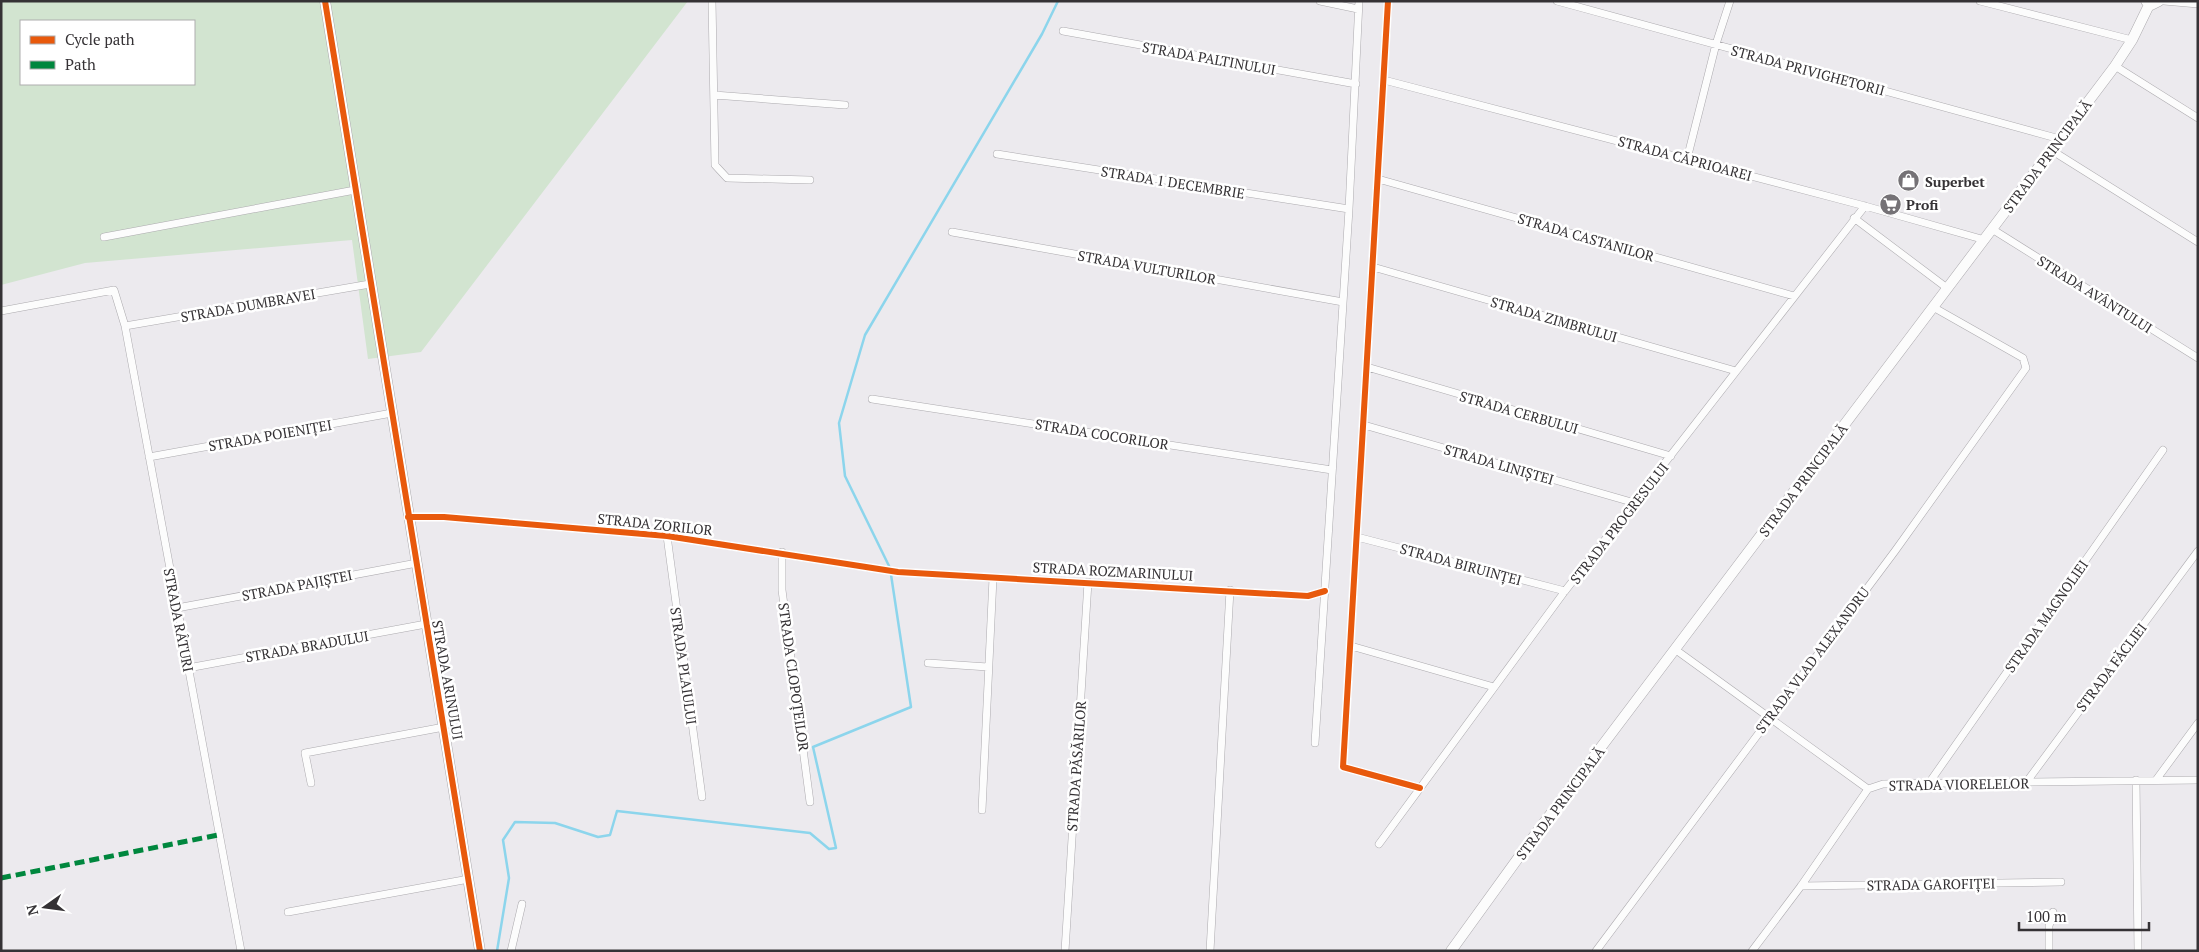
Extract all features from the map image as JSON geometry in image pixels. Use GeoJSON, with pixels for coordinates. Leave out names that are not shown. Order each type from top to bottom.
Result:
{"type":"FeatureCollection","features":[{"type":"Feature","properties":{"kind":"main road","name":"STRADA ARINULUI"},"geometry":{"type":"LineString","coordinates":[[325,1],[480,951]]}},
{"type":"Feature","properties":{"kind":"main road","name":"STRADA PRINCIPALĂ"},"geometry":{"type":"LineString","coordinates":[[1450,951],[1947,288],[2116,66],[2132,40],[2151,2]]}},
{"type":"Feature","properties":{"kind":"street"},"geometry":{"type":"LineString","coordinates":[[712,1],[715,165],[728,178],[810,180]]}},
{"type":"Feature","properties":{"kind":"street"},"geometry":{"type":"LineString","coordinates":[[1315,743],[1349,209],[1358,5],[1320,1]]}},
{"type":"Feature","properties":{"kind":"street"},"geometry":{"type":"LineString","coordinates":[[1388,1],[1343,767],[1420,788]]}},
{"type":"Feature","properties":{"kind":"street","name":"STRADA PRIVIGHETORII"},"geometry":{"type":"LineString","coordinates":[[1557,1],[2060,138]]}},
{"type":"Feature","properties":{"kind":"street"},"geometry":{"type":"LineString","coordinates":[[1687,159],[1716,44],[1730,1]]}},
{"type":"Feature","properties":{"kind":"street"},"geometry":{"type":"LineString","coordinates":[[1980,1],[2132,40]]}},
{"type":"Feature","properties":{"kind":"street"},"geometry":{"type":"LineString","coordinates":[[2164,1],[2198,4]]}},
{"type":"Feature","properties":{"kind":"street","name":"STRADA PALTINULUI"},"geometry":{"type":"LineString","coordinates":[[1063,31],[1356,84]]}},
{"type":"Feature","properties":{"kind":"street"},"geometry":{"type":"LineString","coordinates":[[2116,66],[2198,118]]}},
{"type":"Feature","properties":{"kind":"street","name":"STRADA CĂPRIOAREI"},"geometry":{"type":"LineString","coordinates":[[1384,80],[1865,206],[1985,240]]}},
{"type":"Feature","properties":{"kind":"street"},"geometry":{"type":"LineString","coordinates":[[714,94],[844,105]]}},
{"type":"Feature","properties":{"kind":"street"},"geometry":{"type":"LineString","coordinates":[[2051,150],[2198,242]]}},
{"type":"Feature","properties":{"kind":"street","name":"STRADA 1 DECEMBRIE"},"geometry":{"type":"LineString","coordinates":[[997,154],[1349,209]]}},
{"type":"Feature","properties":{"kind":"street","name":"STRADA CASTANILOR"},"geometry":{"type":"LineString","coordinates":[[1378,179],[1794,296]]}},
{"type":"Feature","properties":{"kind":"street"},"geometry":{"type":"LineString","coordinates":[[104,237],[355,190]]}},
{"type":"Feature","properties":{"kind":"street","name":"STRADA PROGRESULUI"},"geometry":{"type":"LineString","coordinates":[[1379,844],[1566,591],[1865,206]]}},
{"type":"Feature","properties":{"kind":"street"},"geometry":{"type":"LineString","coordinates":[[1854,218],[1947,288]]}},
{"type":"Feature","properties":{"kind":"street","name":"STRADA AVÂNTULUI"},"geometry":{"type":"LineString","coordinates":[[1992,229],[2198,358]]}},
{"type":"Feature","properties":{"kind":"street","name":"STRADA VULTURILOR"},"geometry":{"type":"LineString","coordinates":[[952,232],[1343,302]]}},
{"type":"Feature","properties":{"kind":"street","name":"STRADA ZIMBRULUI"},"geometry":{"type":"LineString","coordinates":[[1373,267],[1736,371]]}},
{"type":"Feature","properties":{"kind":"street","name":"STRADA DUMBRAVEI"},"geometry":{"type":"LineString","coordinates":[[125,326],[370,284]]}},
{"type":"Feature","properties":{"kind":"street","name":"STRADA RÂTURI"},"geometry":{"type":"LineString","coordinates":[[1,311],[114,290],[125,326],[241,951]]}},
{"type":"Feature","properties":{"kind":"street","name":"STRADA VLAD ALEXANDRU"},"geometry":{"type":"LineString","coordinates":[[1596,951],[1768,718],[1895,551],[2026,368],[2023,358],[1933,307]]}},
{"type":"Feature","properties":{"kind":"street","name":"STRADA CERBULUI"},"geometry":{"type":"LineString","coordinates":[[1367,367],[1671,456]]}},
{"type":"Feature","properties":{"kind":"street","name":"STRADA COCORILOR"},"geometry":{"type":"LineString","coordinates":[[872,399],[1332,470]]}},
{"type":"Feature","properties":{"kind":"street","name":"STRADA POIENIȚEI"},"geometry":{"type":"LineString","coordinates":[[149,457],[392,413]]}},
{"type":"Feature","properties":{"kind":"street","name":"STRADA LINIȘTEI"},"geometry":{"type":"LineString","coordinates":[[1364,425],[1635,502]]}},
{"type":"Feature","properties":{"kind":"street","name":"STRADA MAGNOLIEI"},"geometry":{"type":"LineString","coordinates":[[1929,783],[2163,450]]}},
{"type":"Feature","properties":{"kind":"street","name":"STRADA ZORILOR"},"geometry":{"type":"LineString","coordinates":[[408,517],[444,517],[667,536],[782,552],[898,572]]}},
{"type":"Feature","properties":{"kind":"street","name":"STRADA PLAIULUI"},"geometry":{"type":"LineString","coordinates":[[667,536],[702,797]]}},
{"type":"Feature","properties":{"kind":"street","name":"STRADA BIRUINȚEI"},"geometry":{"type":"LineString","coordinates":[[1356,537],[1566,591]]}},
{"type":"Feature","properties":{"kind":"street","name":"STRADA FĂCLIEI"},"geometry":{"type":"LineString","coordinates":[[2025,784],[2198,551]]}},
{"type":"Feature","properties":{"kind":"street","name":"STRADA CLOPOȚEILOR"},"geometry":{"type":"LineString","coordinates":[[782,552],[782,590],[810,802]]}},
{"type":"Feature","properties":{"kind":"street","name":"STRADA PAJIȘTEI"},"geometry":{"type":"LineString","coordinates":[[177,608],[417,563]]}},
{"type":"Feature","properties":{"kind":"street","name":"STRADA ROZMARINULUI"},"geometry":{"type":"LineString","coordinates":[[898,572],[1308,596],[1325,591]]}},
{"type":"Feature","properties":{"kind":"street"},"geometry":{"type":"LineString","coordinates":[[982,810],[993,578]]}},
{"type":"Feature","properties":{"kind":"street","name":"STRADA PĂSĂRILOR"},"geometry":{"type":"LineString","coordinates":[[1065,951],[1088,582]]}},
{"type":"Feature","properties":{"kind":"street"},"geometry":{"type":"LineString","coordinates":[[1210,951],[1230,590]]}},
{"type":"Feature","properties":{"kind":"street","name":"STRADA BRADULUI"},"geometry":{"type":"LineString","coordinates":[[188,668],[426,624]]}},
{"type":"Feature","properties":{"kind":"street"},"geometry":{"type":"LineString","coordinates":[[1351,646],[1494,687]]}},
{"type":"Feature","properties":{"kind":"street","name":"STRADA VIORELELOR"},"geometry":{"type":"LineString","coordinates":[[1676,650],[1868,789],[1883,784],[2025,784],[2198,780]]}},
{"type":"Feature","properties":{"kind":"street"},"geometry":{"type":"LineString","coordinates":[[928,663],[988,667]]}},
{"type":"Feature","properties":{"kind":"street"},"geometry":{"type":"LineString","coordinates":[[2156,780],[2198,723]]}},
{"type":"Feature","properties":{"kind":"street","name":"STRADA ARINULUI"},"geometry":{"type":"LineString","coordinates":[[311,783],[305,753],[444,727]]}},
{"type":"Feature","properties":{"kind":"street"},"geometry":{"type":"LineString","coordinates":[[2136,780],[2138,951]]}},
{"type":"Feature","properties":{"kind":"street"},"geometry":{"type":"LineString","coordinates":[[1752,951],[1801,886],[1868,789]]}},
{"type":"Feature","properties":{"kind":"street"},"geometry":{"type":"LineString","coordinates":[[288,912],[469,879]]}},
{"type":"Feature","properties":{"kind":"street","name":"STRADA GAROFIȚEI"},"geometry":{"type":"LineString","coordinates":[[1801,886],[2061,882]]}},
{"type":"Feature","properties":{"kind":"street"},"geometry":{"type":"LineString","coordinates":[[510,951],[522,904]]}},
{"type":"Feature","properties":{"kind":"street"},"geometry":{"type":"LineString","coordinates":[[2049,951],[2049,926],[2052,912]]}},
{"type":"Feature","properties":{"kind":"green space"},"geometry":{"type":"Polygon","coordinates":[[[1,1],[688,1],[421,352],[368,359],[352,240],[85,263],[1,285],[1,1]]]}},
{"type":"Feature","properties":{"kind":"waterway"},"geometry":{"type":"LineString","coordinates":[[497,951],[509,878],[503,840],[515,822],[555,823],[598,837],[610,835],[617,811],[810,833],[829,849],[836,848],[813,747],[911,707],[890,568],[845,476],[839,423],[865,335],[1042,34],[1058,1]]}},
{"type":"Feature","properties":{"kind":"marked path"},"geometry":{"type":"LineString","coordinates":[[1,878],[218,835]]}},
{"type":"Feature","properties":{"kind":"cycle path"},"geometry":{"type":"LineString","coordinates":[[325,1],[480,951]]}},
{"type":"Feature","properties":{"kind":"cycle path"},"geometry":{"type":"LineString","coordinates":[[1388,1],[1343,767],[1420,788]]}},
{"type":"Feature","properties":{"kind":"cycle path"},"geometry":{"type":"LineString","coordinates":[[408,517],[444,517],[667,536],[898,572],[1308,596],[1325,591]]}},
{"type":"Feature","properties":{"kind":"place","name":"Superbet"},"geometry":{"type":"Point","coordinates":[1909,181]}},
{"type":"Feature","properties":{"kind":"place","name":"Profi"},"geometry":{"type":"Point","coordinates":[1890,204]}}]}
